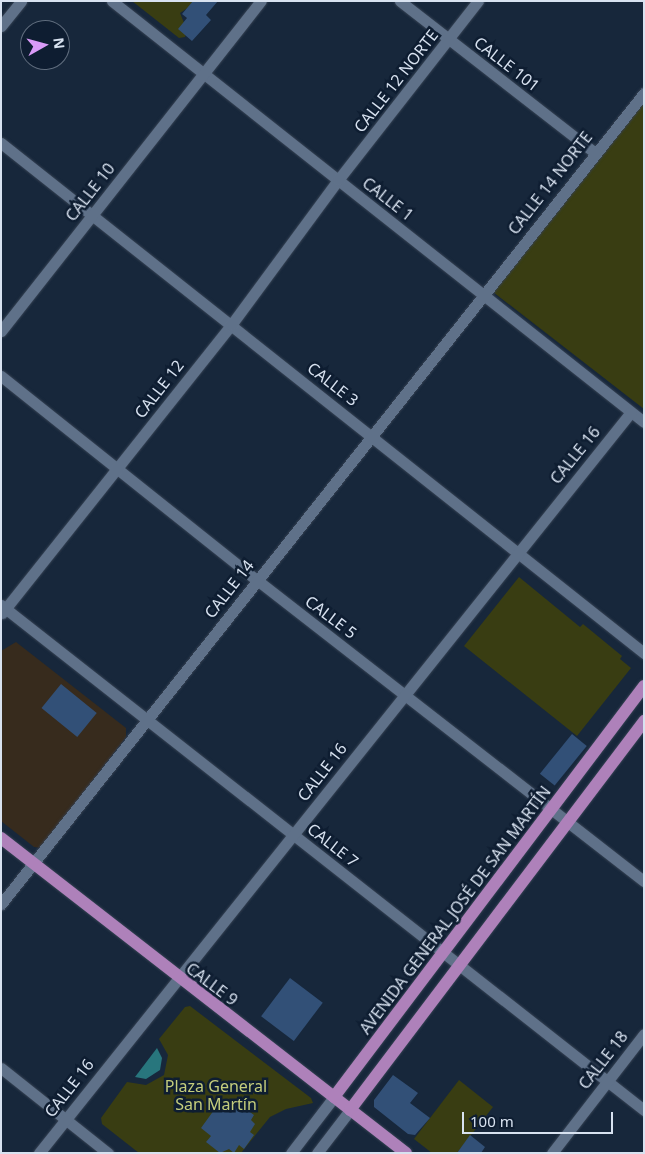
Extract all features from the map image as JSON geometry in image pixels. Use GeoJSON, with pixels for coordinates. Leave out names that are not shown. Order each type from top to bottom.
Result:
{"type":"FeatureCollection","features":[{"type":"Feature","properties":{"kind":"main road","name":"AVENIDA GENERAL JOSÉ DE SAN MARTÍN"},"geometry":{"type":"LineString","coordinates":[[334,1097],[441,952],[644,686]]}},
{"type":"Feature","properties":{"kind":"main road"},"geometry":{"type":"LineString","coordinates":[[350,1110],[566,820],[644,721]]}},
{"type":"Feature","properties":{"kind":"main road","name":"CALLE 9"},"geometry":{"type":"LineString","coordinates":[[1,838],[178,978],[406,1153]]}},
{"type":"Feature","properties":{"kind":"street"},"geometry":{"type":"LineString","coordinates":[[1,26],[21,1]]}},
{"type":"Feature","properties":{"kind":"street","name":"CALLE 1"},"geometry":{"type":"LineString","coordinates":[[112,1],[644,422]]}},
{"type":"Feature","properties":{"kind":"street","name":"CALLE 10"},"geometry":{"type":"LineString","coordinates":[[1,331],[261,1]]}},
{"type":"Feature","properties":{"kind":"street","name":"CALLE 101"},"geometry":{"type":"LineString","coordinates":[[400,1],[594,153]]}},
{"type":"Feature","properties":{"kind":"street","name":"CALLE 12 NORTE"},"geometry":{"type":"LineString","coordinates":[[338,180],[478,1]]}},
{"type":"Feature","properties":{"kind":"street","name":"CALLE 14 NORTE"},"geometry":{"type":"LineString","coordinates":[[483,294],[594,153],[644,93]]}},
{"type":"Feature","properties":{"kind":"street","name":"CALLE 3"},"geometry":{"type":"LineString","coordinates":[[1,143],[372,435],[644,653]]}},
{"type":"Feature","properties":{"kind":"street","name":"CALLE 12"},"geometry":{"type":"LineString","coordinates":[[3,609],[231,325],[338,180]]}},
{"type":"Feature","properties":{"kind":"street","name":"CALLE 14"},"geometry":{"type":"LineString","coordinates":[[1,904],[483,294]]}},
{"type":"Feature","properties":{"kind":"street","name":"CALLE 5"},"geometry":{"type":"LineString","coordinates":[[1,376],[257,580],[404,692],[644,881]]}},
{"type":"Feature","properties":{"kind":"street","name":"CALLE 16"},"geometry":{"type":"LineString","coordinates":[[39,1153],[294,835],[404,692],[631,412]]}},
{"type":"Feature","properties":{"kind":"street","name":"CALLE 7"},"geometry":{"type":"LineString","coordinates":[[3,609],[644,1110]]}},
{"type":"Feature","properties":{"kind":"street","name":"CALLE 18"},"geometry":{"type":"LineString","coordinates":[[552,1153],[644,1034]]}},
{"type":"Feature","properties":{"kind":"street"},"geometry":{"type":"LineString","coordinates":[[1,1068],[108,1153]]}},
{"type":"Feature","properties":{"kind":"street","name":"AVENIDA GENERAL JOSÉ DE SAN MARTÍN"},"geometry":{"type":"LineString","coordinates":[[291,1153],[334,1097]]}},
{"type":"Feature","properties":{"kind":"street"},"geometry":{"type":"LineString","coordinates":[[317,1153],[350,1110]]}},
{"type":"Feature","properties":{"kind":"shaded area"},"geometry":{"type":"Polygon","coordinates":[[[16,642],[126,728],[126,737],[41,848],[34,847],[1,821],[1,651],[16,642]]]}},
{"type":"Feature","properties":{"kind":"shaded area"},"geometry":{"type":"Polygon","coordinates":[[[157,1048],[162,1058],[160,1070],[146,1079],[135,1077],[157,1048]]]}},
{"type":"Feature","properties":{"kind":"green space"},"geometry":{"type":"Polygon","coordinates":[[[132,1],[198,1],[180,13],[187,30],[185,37],[179,38],[132,1]]]}},
{"type":"Feature","properties":{"kind":"green space"},"geometry":{"type":"Polygon","coordinates":[[[644,99],[644,409],[493,292],[644,99]]]}},
{"type":"Feature","properties":{"kind":"green space"},"geometry":{"type":"Polygon","coordinates":[[[519,577],[580,627],[583,624],[622,656],[620,659],[631,668],[577,736],[464,646],[519,577]]]}},
{"type":"Feature","properties":{"kind":"green space","name":"Plaza General San Martín"},"geometry":{"type":"Polygon","coordinates":[[[190,1006],[311,1098],[313,1103],[286,1109],[270,1117],[241,1153],[139,1153],[102,1124],[101,1118],[127,1082],[146,1085],[164,1075],[168,1055],[159,1039],[185,1007],[190,1006]]]}},
{"type":"Feature","properties":{"kind":"green space"},"geometry":{"type":"Polygon","coordinates":[[[459,1080],[493,1107],[457,1153],[432,1153],[414,1139],[459,1080]]]}},
{"type":"Feature","properties":{"kind":"building"},"geometry":{"type":"Polygon","coordinates":[[[193,1],[218,1],[206,15],[211,20],[192,41],[178,29],[187,18],[182,14],[193,1]]]}},
{"type":"Feature","properties":{"kind":"building"},"geometry":{"type":"Polygon","coordinates":[[[61,684],[97,713],[77,737],[41,708],[61,684]]]}},
{"type":"Feature","properties":{"kind":"building"},"geometry":{"type":"Polygon","coordinates":[[[572,734],[587,746],[555,786],[540,774],[572,734]]]}},
{"type":"Feature","properties":{"kind":"building"},"geometry":{"type":"Polygon","coordinates":[[[290,978],[323,1003],[294,1041],[261,1016],[290,978]]]}},
{"type":"Feature","properties":{"kind":"building"},"geometry":{"type":"Polygon","coordinates":[[[393,1075],[418,1093],[410,1103],[430,1118],[415,1135],[408,1134],[374,1107],[374,1100],[393,1075]]]}},
{"type":"Feature","properties":{"kind":"building"},"geometry":{"type":"Polygon","coordinates":[[[222,1099],[232,1107],[236,1102],[254,1115],[251,1120],[255,1124],[250,1132],[254,1135],[244,1149],[239,1145],[234,1153],[229,1149],[220,1153],[206,1142],[211,1136],[201,1128],[222,1099]]]}},
{"type":"Feature","properties":{"kind":"building"},"geometry":{"type":"Polygon","coordinates":[[[470,1135],[485,1147],[481,1153],[457,1153],[470,1135]]]}}]}
